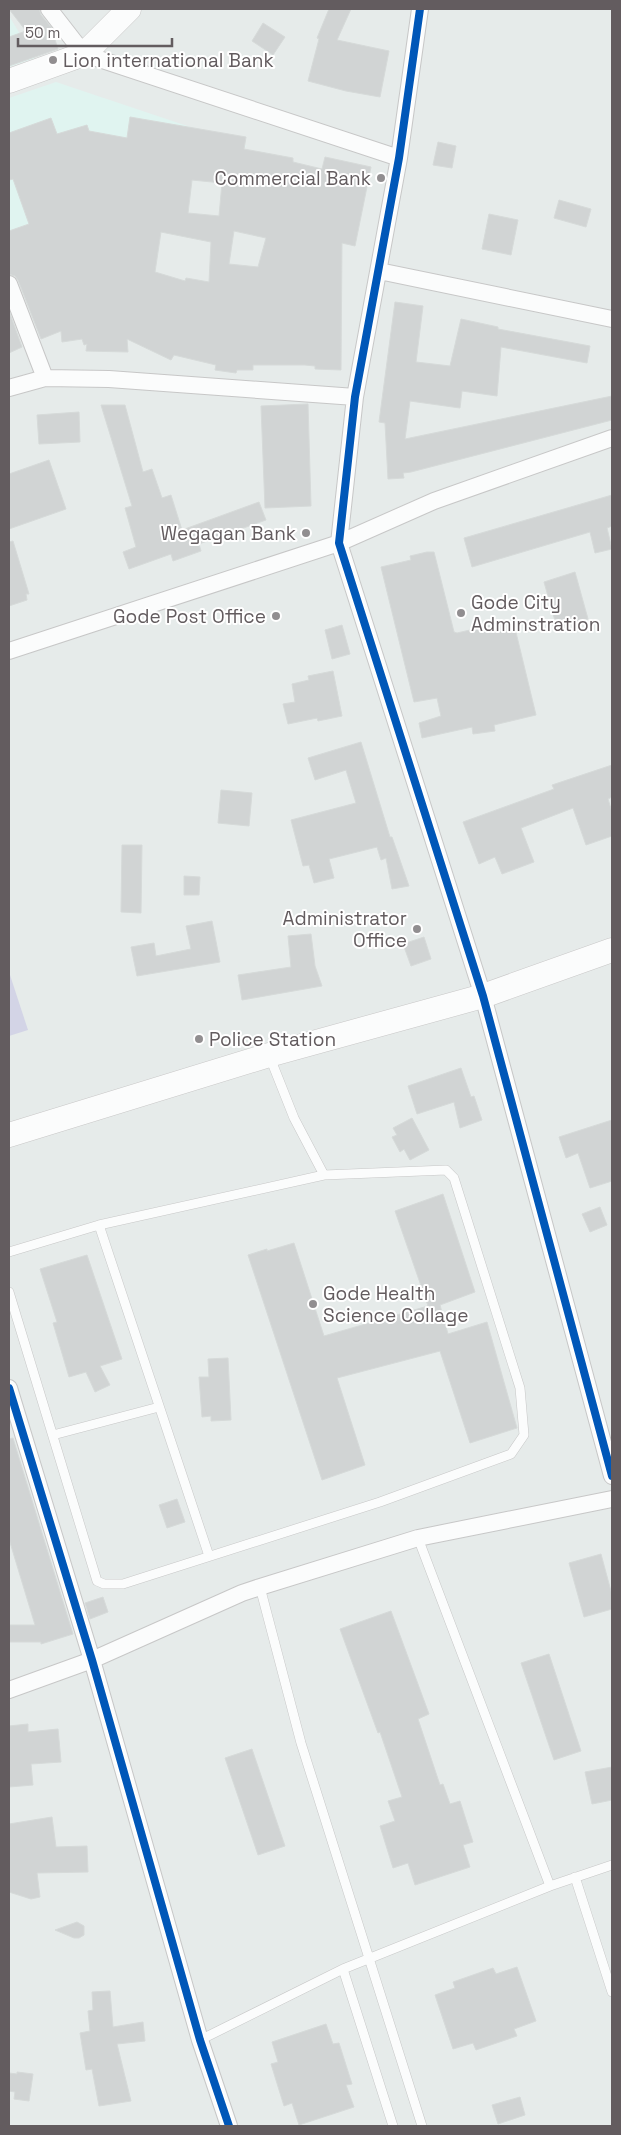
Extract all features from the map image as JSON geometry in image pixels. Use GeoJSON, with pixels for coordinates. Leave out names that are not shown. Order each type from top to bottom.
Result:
{"type":"FeatureCollection","features":[{"type":"Feature","properties":{"kind":"street"},"geometry":{"type":"LineString","coordinates":[[49,9],[84,54],[399,158]]}},
{"type":"Feature","properties":{"kind":"street"},"geometry":{"type":"LineString","coordinates":[[9,81],[84,54],[129,9]]}},
{"type":"Feature","properties":{"kind":"street"},"geometry":{"type":"LineString","coordinates":[[420,9],[399,158],[355,396],[339,543],[483,996],[612,1476]]}},
{"type":"Feature","properties":{"kind":"street"},"geometry":{"type":"LineString","coordinates":[[379,272],[612,318]]}},
{"type":"Feature","properties":{"kind":"street"},"geometry":{"type":"LineString","coordinates":[[9,284],[45,378]]}},
{"type":"Feature","properties":{"kind":"street"},"geometry":{"type":"LineString","coordinates":[[9,388],[45,378],[136,380],[355,396]]}},
{"type":"Feature","properties":{"kind":"street"},"geometry":{"type":"LineString","coordinates":[[9,651],[339,543],[434,500],[612,438]]}},
{"type":"Feature","properties":{"kind":"street"},"geometry":{"type":"LineString","coordinates":[[9,1135],[269,1055],[483,996],[612,950]]}},
{"type":"Feature","properties":{"kind":"street"},"geometry":{"type":"LineString","coordinates":[[9,1388],[92,1660],[200,2040],[229,2126]]}},
{"type":"Feature","properties":{"kind":"street"},"geometry":{"type":"LineString","coordinates":[[9,1690],[92,1660],[242,1593],[260,1587],[418,1538],[612,1498]]}},
{"type":"Feature","properties":{"kind":"lane"},"geometry":{"type":"LineString","coordinates":[[269,1055],[294,1118],[324,1175]]}},
{"type":"Feature","properties":{"kind":"lane"},"geometry":{"type":"LineString","coordinates":[[9,1252],[100,1225],[324,1175],[446,1170],[454,1178],[520,1388],[524,1435],[511,1454],[380,1502],[123,1584],[104,1584],[98,1581],[9,1292]]}},
{"type":"Feature","properties":{"kind":"lane"},"geometry":{"type":"LineString","coordinates":[[100,1225],[158,1407],[209,1556]]}},
{"type":"Feature","properties":{"kind":"lane"},"geometry":{"type":"LineString","coordinates":[[53,1436],[158,1407]]}},
{"type":"Feature","properties":{"kind":"lane"},"geometry":{"type":"LineString","coordinates":[[418,1538],[550,1886]]}},
{"type":"Feature","properties":{"kind":"lane"},"geometry":{"type":"LineString","coordinates":[[260,1587],[301,1743],[422,2126]]}},
{"type":"Feature","properties":{"kind":"lane"},"geometry":{"type":"LineString","coordinates":[[200,2040],[343,1969],[550,1886],[612,1865]]}},
{"type":"Feature","properties":{"kind":"lane"},"geometry":{"type":"LineString","coordinates":[[575,1877],[612,1992]]}},
{"type":"Feature","properties":{"kind":"lane"},"geometry":{"type":"LineString","coordinates":[[343,1969],[392,2126]]}},
{"type":"Feature","properties":{"kind":"shaded area"},"geometry":{"type":"Polygon","coordinates":[[[9,16],[35,58],[9,67],[9,16]]]}},
{"type":"Feature","properties":{"kind":"shaded area"},"geometry":{"type":"Polygon","coordinates":[[[56,82],[247,146],[9,234],[9,98],[56,82]]]}},
{"type":"Feature","properties":{"kind":"shaded area"},"geometry":{"type":"Polygon","coordinates":[[[9,972],[28,1030],[9,1036],[9,972]]]}},
{"type":"Feature","properties":{"kind":"building"},"geometry":{"type":"Polygon","coordinates":[[[9,9],[39,9],[41,15],[51,27],[58,49],[9,66],[9,37],[26,31],[9,9]]]}},
{"type":"Feature","properties":{"kind":"building"},"geometry":{"type":"Polygon","coordinates":[[[329,9],[351,9],[337,40],[389,51],[380,97],[346,91],[308,81],[319,39],[317,38],[329,9]]]}},
{"type":"Feature","properties":{"kind":"building"},"geometry":{"type":"Polygon","coordinates":[[[263,23],[285,37],[273,55],[252,41],[263,23]]]}},
{"type":"Feature","properties":{"kind":"building"},"geometry":{"type":"Polygon","coordinates":[[[130,117],[246,137],[244,149],[293,158],[293,162],[322,169],[325,157],[371,167],[355,246],[342,243],[341,370],[315,369],[315,366],[305,365],[253,365],[253,370],[237,370],[236,373],[215,370],[216,365],[174,355],[171,360],[127,339],[128,352],[86,351],[87,344],[84,345],[82,339],[62,342],[61,331],[41,339],[18,280],[15,276],[9,274],[9,231],[29,224],[13,179],[9,180],[9,133],[51,118],[57,134],[87,125],[89,131],[127,138],[130,117]],[[192,180],[188,213],[219,216],[222,183],[192,180]],[[234,231],[229,264],[258,267],[266,238],[234,231]],[[161,232],[155,272],[185,281],[186,278],[209,282],[211,242],[161,232]]]}},
{"type":"Feature","properties":{"kind":"building"},"geometry":{"type":"Polygon","coordinates":[[[438,142],[456,146],[452,168],[433,165],[438,142]]]}},
{"type":"Feature","properties":{"kind":"building"},"geometry":{"type":"Polygon","coordinates":[[[559,200],[591,209],[586,227],[554,218],[559,200]]]}},
{"type":"Feature","properties":{"kind":"building"},"geometry":{"type":"Polygon","coordinates":[[[489,214],[518,220],[511,255],[482,249],[489,214]]]}},
{"type":"Feature","properties":{"kind":"building"},"geometry":{"type":"Polygon","coordinates":[[[395,302],[423,306],[416,362],[450,366],[461,319],[498,327],[498,329],[590,346],[587,363],[501,347],[497,396],[462,391],[460,408],[410,401],[405,439],[612,396],[612,420],[403,473],[404,478],[388,479],[385,423],[379,422],[395,302]]]}},
{"type":"Feature","properties":{"kind":"building"},"geometry":{"type":"Polygon","coordinates":[[[9,311],[22,347],[9,353],[9,311]]]}},
{"type":"Feature","properties":{"kind":"building"},"geometry":{"type":"Polygon","coordinates":[[[308,404],[311,506],[265,508],[261,406],[308,404]]]}},
{"type":"Feature","properties":{"kind":"building"},"geometry":{"type":"Polygon","coordinates":[[[101,405],[125,405],[143,472],[152,469],[162,498],[171,495],[182,530],[259,502],[266,520],[199,544],[201,551],[173,561],[171,554],[129,569],[123,552],[136,547],[125,508],[132,506],[101,405]]]}},
{"type":"Feature","properties":{"kind":"building"},"geometry":{"type":"Polygon","coordinates":[[[79,412],[80,442],[39,444],[37,415],[79,412]]]}},
{"type":"Feature","properties":{"kind":"building"},"geometry":{"type":"Polygon","coordinates":[[[49,460],[66,509],[9,529],[9,474],[49,460]]]}},
{"type":"Feature","properties":{"kind":"building"},"geometry":{"type":"Polygon","coordinates":[[[612,495],[612,526],[607,528],[612,549],[595,553],[590,532],[472,567],[464,538],[612,495]]]}},
{"type":"Feature","properties":{"kind":"building"},"geometry":{"type":"Polygon","coordinates":[[[13,541],[29,594],[26,594],[27,600],[9,606],[9,542],[13,541]]]}},
{"type":"Feature","properties":{"kind":"building"},"geometry":{"type":"Polygon","coordinates":[[[434,552],[454,632],[457,633],[513,620],[536,715],[494,725],[495,731],[473,734],[472,727],[422,738],[419,723],[441,716],[437,698],[414,702],[381,567],[411,560],[410,556],[434,552]]]}},
{"type":"Feature","properties":{"kind":"building"},"geometry":{"type":"Polygon","coordinates":[[[575,572],[588,619],[557,628],[544,582],[575,572]]]}},
{"type":"Feature","properties":{"kind":"building"},"geometry":{"type":"Polygon","coordinates":[[[342,625],[350,654],[332,659],[325,630],[342,625]]]}},
{"type":"Feature","properties":{"kind":"building"},"geometry":{"type":"Polygon","coordinates":[[[333,671],[342,716],[318,721],[317,718],[288,724],[283,704],[295,702],[292,684],[309,680],[308,676],[333,671]]]}},
{"type":"Feature","properties":{"kind":"building"},"geometry":{"type":"Polygon","coordinates":[[[361,742],[390,837],[392,837],[409,886],[392,889],[386,858],[381,860],[377,847],[329,859],[334,878],[314,883],[309,865],[303,866],[291,820],[356,803],[346,770],[315,780],[308,758],[361,742]]]}},
{"type":"Feature","properties":{"kind":"building"},"geometry":{"type":"Polygon","coordinates":[[[612,765],[612,797],[608,799],[612,812],[612,836],[586,845],[573,808],[521,828],[534,862],[502,874],[495,857],[479,864],[463,822],[554,789],[552,785],[612,765]]]}},
{"type":"Feature","properties":{"kind":"building"},"geometry":{"type":"Polygon","coordinates":[[[221,790],[252,793],[249,826],[218,823],[221,790]]]}},
{"type":"Feature","properties":{"kind":"building"},"geometry":{"type":"Polygon","coordinates":[[[122,845],[142,845],[141,913],[121,912],[122,845]]]}},
{"type":"Feature","properties":{"kind":"building"},"geometry":{"type":"Polygon","coordinates":[[[184,876],[200,877],[199,895],[184,895],[184,876]]]}},
{"type":"Feature","properties":{"kind":"building"},"geometry":{"type":"Polygon","coordinates":[[[212,921],[220,962],[137,976],[131,947],[154,943],[156,956],[191,949],[186,926],[212,921]]]}},
{"type":"Feature","properties":{"kind":"building"},"geometry":{"type":"Polygon","coordinates":[[[311,934],[315,966],[322,986],[242,1000],[238,975],[291,967],[288,936],[311,934]]]}},
{"type":"Feature","properties":{"kind":"building"},"geometry":{"type":"Polygon","coordinates":[[[424,937],[431,959],[411,966],[403,944],[424,937]]]}},
{"type":"Feature","properties":{"kind":"building"},"geometry":{"type":"Polygon","coordinates":[[[461,1068],[471,1097],[474,1096],[482,1120],[460,1128],[454,1102],[417,1114],[408,1086],[461,1068]]]}},
{"type":"Feature","properties":{"kind":"building"},"geometry":{"type":"Polygon","coordinates":[[[412,1118],[429,1150],[410,1160],[404,1149],[400,1152],[392,1137],[397,1135],[393,1128],[412,1118]]]}},
{"type":"Feature","properties":{"kind":"building"},"geometry":{"type":"Polygon","coordinates":[[[612,1120],[612,1181],[590,1188],[578,1153],[566,1158],[559,1137],[612,1120]]]}},
{"type":"Feature","properties":{"kind":"building"},"geometry":{"type":"Polygon","coordinates":[[[443,1194],[475,1292],[440,1305],[448,1334],[487,1322],[517,1428],[470,1443],[440,1351],[337,1378],[365,1465],[322,1480],[248,1255],[294,1243],[324,1336],[428,1306],[395,1211],[443,1194]]]}},
{"type":"Feature","properties":{"kind":"building"},"geometry":{"type":"Polygon","coordinates":[[[600,1207],[607,1225],[590,1232],[582,1214],[600,1207]]]}},
{"type":"Feature","properties":{"kind":"building"},"geometry":{"type":"Polygon","coordinates":[[[87,1255],[122,1359],[100,1366],[110,1385],[95,1392],[86,1372],[69,1377],[53,1323],[57,1322],[40,1269],[87,1255]]]}},
{"type":"Feature","properties":{"kind":"building"},"geometry":{"type":"Polygon","coordinates":[[[228,1358],[231,1420],[211,1421],[211,1416],[202,1417],[199,1377],[209,1377],[208,1359],[228,1358]]]}},
{"type":"Feature","properties":{"kind":"building"},"geometry":{"type":"Polygon","coordinates":[[[13,1438],[73,1634],[41,1644],[41,1642],[9,1642],[9,1625],[35,1625],[9,1539],[9,1439],[13,1438]]]}},
{"type":"Feature","properties":{"kind":"building"},"geometry":{"type":"Polygon","coordinates":[[[177,1499],[185,1522],[167,1528],[159,1505],[177,1499]]]}},
{"type":"Feature","properties":{"kind":"building"},"geometry":{"type":"Polygon","coordinates":[[[601,1554],[612,1595],[612,1609],[584,1617],[569,1563],[601,1554]]]}},
{"type":"Feature","properties":{"kind":"building"},"geometry":{"type":"Polygon","coordinates":[[[103,1597],[108,1612],[90,1619],[85,1603],[103,1597]]]}},
{"type":"Feature","properties":{"kind":"building"},"geometry":{"type":"Polygon","coordinates":[[[391,1611],[429,1714],[418,1719],[440,1785],[443,1784],[450,1804],[460,1801],[473,1842],[463,1845],[470,1867],[415,1885],[408,1863],[393,1868],[380,1826],[395,1821],[388,1801],[402,1797],[380,1732],[378,1733],[340,1629],[391,1611]]]}},
{"type":"Feature","properties":{"kind":"building"},"geometry":{"type":"Polygon","coordinates":[[[549,1654],[581,1751],[554,1760],[521,1663],[549,1654]]]}},
{"type":"Feature","properties":{"kind":"building"},"geometry":{"type":"Polygon","coordinates":[[[28,1724],[28,1732],[58,1729],[61,1762],[31,1764],[33,1785],[9,1787],[9,1726],[28,1724]]]}},
{"type":"Feature","properties":{"kind":"building"},"geometry":{"type":"Polygon","coordinates":[[[252,1749],[285,1846],[258,1855],[225,1758],[252,1749]]]}},
{"type":"Feature","properties":{"kind":"building"},"geometry":{"type":"Polygon","coordinates":[[[612,1767],[612,1800],[592,1804],[585,1772],[612,1767]]]}},
{"type":"Feature","properties":{"kind":"building"},"geometry":{"type":"Polygon","coordinates":[[[52,1817],[56,1847],[87,1846],[88,1872],[37,1873],[40,1897],[31,1899],[9,1892],[9,1824],[52,1817]]]}},
{"type":"Feature","properties":{"kind":"building"},"geometry":{"type":"Polygon","coordinates":[[[77,1922],[84,1926],[84,1935],[79,1938],[74,1938],[55,1930],[77,1922]]]}},
{"type":"Feature","properties":{"kind":"building"},"geometry":{"type":"Polygon","coordinates":[[[517,1967],[536,2021],[514,2029],[517,2036],[476,2050],[473,2043],[453,2049],[435,1995],[455,1988],[453,1982],[493,1968],[496,1974],[517,1967]]]}},
{"type":"Feature","properties":{"kind":"building"},"geometry":{"type":"Polygon","coordinates":[[[110,1991],[113,2027],[143,2022],[145,2041],[117,2044],[131,2101],[99,2106],[92,2069],[86,2070],[80,2033],[90,2031],[88,2011],[93,2010],[92,1992],[110,1991]]]}},
{"type":"Feature","properties":{"kind":"building"},"geometry":{"type":"Polygon","coordinates":[[[326,2024],[333,2044],[339,2043],[352,2084],[346,2085],[354,2107],[299,2125],[292,2103],[284,2106],[271,2064],[278,2062],[272,2042],[326,2024]]]}},
{"type":"Feature","properties":{"kind":"building"},"geometry":{"type":"Polygon","coordinates":[[[17,2072],[33,2074],[29,2101],[14,2099],[15,2092],[9,2091],[9,2073],[17,2074],[17,2072]]]}},
{"type":"Feature","properties":{"kind":"building"},"geometry":{"type":"Polygon","coordinates":[[[520,2097],[525,2115],[498,2124],[492,2105],[520,2097]]]}},
{"type":"Feature","properties":{"kind":"cycle path"},"geometry":{"type":"LineString","coordinates":[[420,9],[399,158],[355,397],[339,543],[483,996],[612,1476]]}},
{"type":"Feature","properties":{"kind":"cycle path"},"geometry":{"type":"LineString","coordinates":[[9,1388],[92,1660],[200,2040],[229,2126]]}},
{"type":"Feature","properties":{"kind":"place","name":"Lion international Bank"},"geometry":{"type":"Point","coordinates":[53,60]}},
{"type":"Feature","properties":{"kind":"place","name":"Commercial Bank"},"geometry":{"type":"Point","coordinates":[381,178]}},
{"type":"Feature","properties":{"kind":"place","name":"Wegagan Bank"},"geometry":{"type":"Point","coordinates":[306,533]}},
{"type":"Feature","properties":{"kind":"place","name":"Gode City Adminstration"},"geometry":{"type":"Point","coordinates":[461,613]}},
{"type":"Feature","properties":{"kind":"place","name":"Gode Post Office"},"geometry":{"type":"Point","coordinates":[276,616]}},
{"type":"Feature","properties":{"kind":"place","name":"Administrator Office"},"geometry":{"type":"Point","coordinates":[417,929]}},
{"type":"Feature","properties":{"kind":"place","name":"Police Station"},"geometry":{"type":"Point","coordinates":[199,1039]}},
{"type":"Feature","properties":{"kind":"place","name":"Gode Health Science Collage"},"geometry":{"type":"Point","coordinates":[313,1304]}}]}
